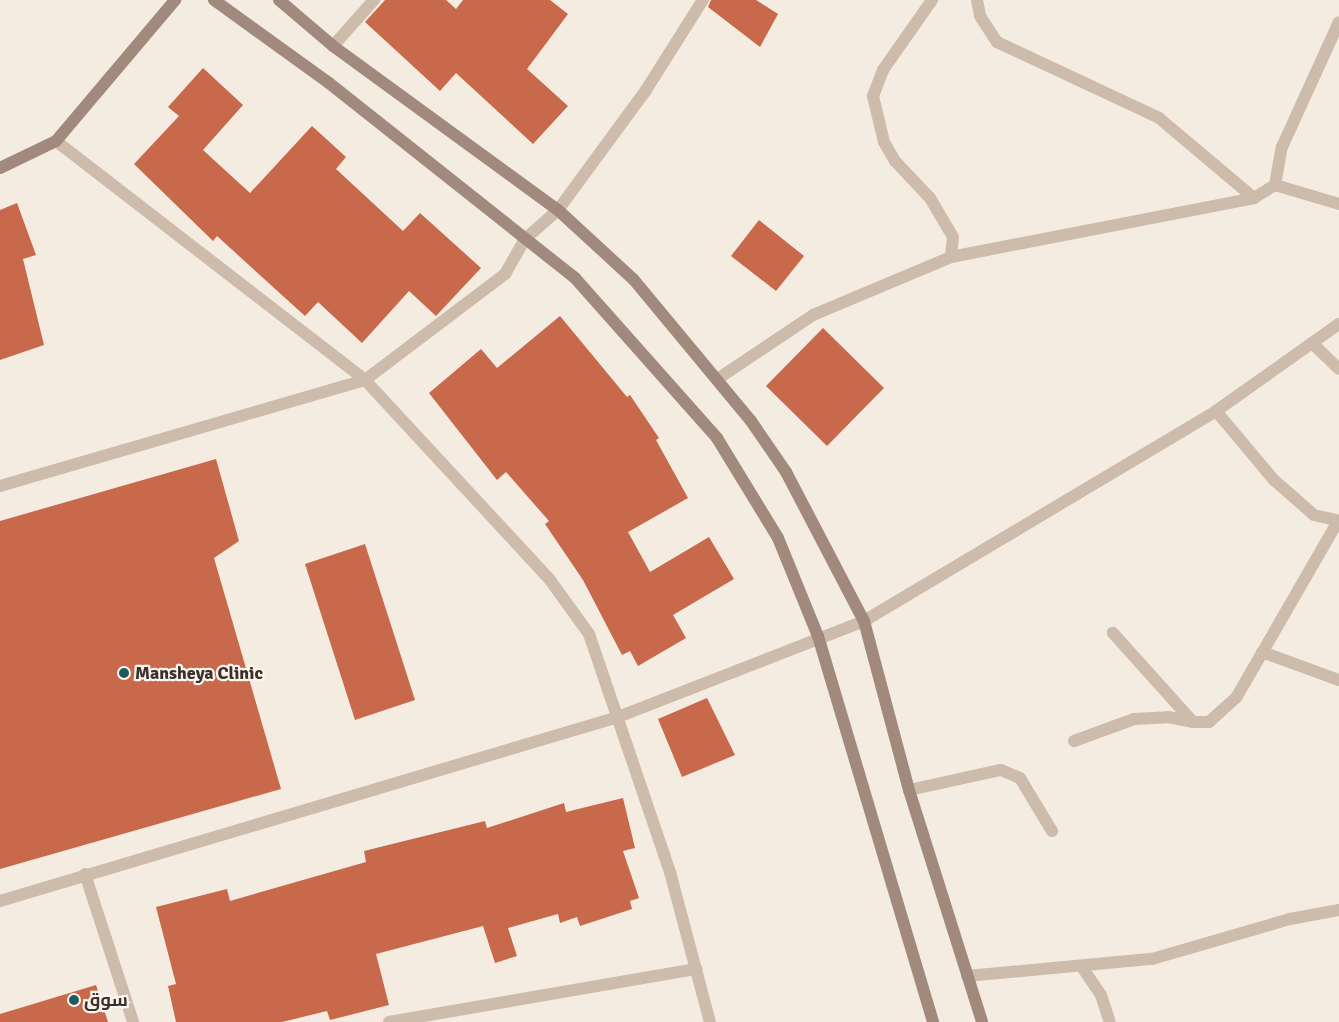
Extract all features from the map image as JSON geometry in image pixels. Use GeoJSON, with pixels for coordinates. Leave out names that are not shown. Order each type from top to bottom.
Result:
{"type":"FeatureCollection","features":[{"type":"Feature","properties":{"kind":"main road"},"geometry":{"type":"LineString","coordinates":[[0,168],[56,141],[175,0]]}},
{"type":"Feature","properties":{"kind":"main road"},"geometry":{"type":"LineString","coordinates":[[214,0],[329,83],[575,278],[717,438],[778,538],[818,636],[933,1022]]}},
{"type":"Feature","properties":{"kind":"main road"},"geometry":{"type":"LineString","coordinates":[[279,0],[333,46],[558,210],[634,280],[719,378],[786,472],[864,621],[909,790],[982,1022]]}},
{"type":"Feature","properties":{"kind":"street"},"geometry":{"type":"LineString","coordinates":[[333,46],[374,0]]}},
{"type":"Feature","properties":{"kind":"street"},"geometry":{"type":"LineString","coordinates":[[0,486],[365,380],[505,274],[525,239],[558,210],[646,90],[703,0]]}},
{"type":"Feature","properties":{"kind":"street"},"geometry":{"type":"LineString","coordinates":[[932,0],[883,70],[873,96],[884,142],[895,161],[930,198],[953,237],[951,257]]}},
{"type":"Feature","properties":{"kind":"street"},"geometry":{"type":"LineString","coordinates":[[977,0],[980,16],[996,42],[1159,118],[1254,198]]}},
{"type":"Feature","properties":{"kind":"street"},"geometry":{"type":"LineString","coordinates":[[719,378],[813,315],[951,257],[1254,198],[1275,185],[1282,148],[1339,22]]}},
{"type":"Feature","properties":{"kind":"street"},"geometry":{"type":"LineString","coordinates":[[56,141],[365,380],[550,580],[589,634],[670,872],[710,1022]]}},
{"type":"Feature","properties":{"kind":"street"},"geometry":{"type":"LineString","coordinates":[[1275,185],[1339,204]]}},
{"type":"Feature","properties":{"kind":"street"},"geometry":{"type":"LineString","coordinates":[[0,901],[85,874],[618,717],[818,636],[864,621],[1216,410],[1339,324]]}},
{"type":"Feature","properties":{"kind":"street"},"geometry":{"type":"LineString","coordinates":[[1312,343],[1339,369]]}},
{"type":"Feature","properties":{"kind":"street"},"geometry":{"type":"LineString","coordinates":[[1074,741],[1134,719],[1168,717],[1193,722],[1209,722],[1223,714],[1262,652],[1338,521],[1314,515],[1274,480],[1216,410]]}},
{"type":"Feature","properties":{"kind":"street"},"geometry":{"type":"LineString","coordinates":[[1113,633],[1193,722]]}},
{"type":"Feature","properties":{"kind":"street"},"geometry":{"type":"LineString","coordinates":[[1262,652],[1339,680]]}},
{"type":"Feature","properties":{"kind":"street"},"geometry":{"type":"LineString","coordinates":[[909,790],[1001,770],[1020,778],[1052,831]]}},
{"type":"Feature","properties":{"kind":"street"},"geometry":{"type":"LineString","coordinates":[[85,874],[133,1022]]}},
{"type":"Feature","properties":{"kind":"street"},"geometry":{"type":"LineString","coordinates":[[967,976],[1082,967],[1152,959],[1290,919],[1339,910]]}},
{"type":"Feature","properties":{"kind":"street"},"geometry":{"type":"LineString","coordinates":[[1082,967],[1110,1022]]}},
{"type":"Feature","properties":{"kind":"street"},"geometry":{"type":"LineString","coordinates":[[389,1022],[696,969]]}},
{"type":"Feature","properties":{"kind":"building"},"geometry":{"type":"Polygon","coordinates":[[[385,0],[446,0],[456,9],[463,0],[550,0],[568,14],[527,69],[568,106],[533,144],[456,73],[440,91],[365,22],[385,0]]]}},
{"type":"Feature","properties":{"kind":"building"},"geometry":{"type":"Polygon","coordinates":[[[711,0],[756,0],[778,14],[760,47],[708,7],[711,0]]]}},
{"type":"Feature","properties":{"kind":"building"},"geometry":{"type":"Polygon","coordinates":[[[203,68],[243,105],[203,150],[250,193],[312,126],[346,157],[336,169],[403,231],[420,213],[481,268],[436,316],[409,291],[362,343],[318,302],[305,316],[217,236],[213,241],[134,164],[179,116],[168,107],[203,68]]]}},
{"type":"Feature","properties":{"kind":"building"},"geometry":{"type":"Polygon","coordinates":[[[17,203],[36,255],[23,259],[44,345],[0,360],[0,210],[17,203]]]}},
{"type":"Feature","properties":{"kind":"building"},"geometry":{"type":"Polygon","coordinates":[[[759,220],[804,256],[776,291],[731,256],[759,220]]]}},
{"type":"Feature","properties":{"kind":"building"},"geometry":{"type":"Polygon","coordinates":[[[560,316],[627,397],[630,395],[659,438],[656,440],[688,498],[628,532],[650,572],[709,537],[734,579],[673,615],[686,638],[638,666],[630,651],[622,655],[583,580],[545,524],[549,521],[506,472],[497,480],[429,393],[481,349],[497,368],[560,316]]]}},
{"type":"Feature","properties":{"kind":"building"},"geometry":{"type":"Polygon","coordinates":[[[823,328],[884,388],[827,446],[766,386],[823,328]]]}},
{"type":"Feature","properties":{"kind":"building","name":"Mansheya Clinic"},"geometry":{"type":"Polygon","coordinates":[[[216,459],[239,541],[214,558],[281,789],[0,869],[0,521],[216,459]]]}},
{"type":"Feature","properties":{"kind":"building"},"geometry":{"type":"Polygon","coordinates":[[[365,544],[415,700],[355,720],[305,564],[365,544]]]}},
{"type":"Feature","properties":{"kind":"building"},"geometry":{"type":"Polygon","coordinates":[[[707,698],[735,755],[682,777],[658,719],[707,698]]]}},
{"type":"Feature","properties":{"kind":"building"},"geometry":{"type":"Polygon","coordinates":[[[623,798],[635,848],[623,851],[639,898],[630,901],[632,909],[580,926],[577,917],[560,923],[558,914],[508,928],[517,956],[495,963],[483,926],[376,954],[389,1005],[330,1020],[327,1011],[282,1022],[176,1022],[168,986],[176,984],[156,907],[227,889],[230,901],[366,862],[364,851],[485,821],[487,828],[564,803],[566,812],[623,798]]]}},
{"type":"Feature","properties":{"kind":"building","name":"سوق"},"geometry":{"type":"Polygon","coordinates":[[[96,985],[108,1022],[0,1022],[0,1014],[96,985]]]}},
{"type":"Feature","properties":{"kind":"place","name":"Mansheya Clinic"},"geometry":{"type":"Point","coordinates":[124,673]}},
{"type":"Feature","properties":{"kind":"place","name":"سوق"},"geometry":{"type":"Point","coordinates":[74,1000]}}]}
